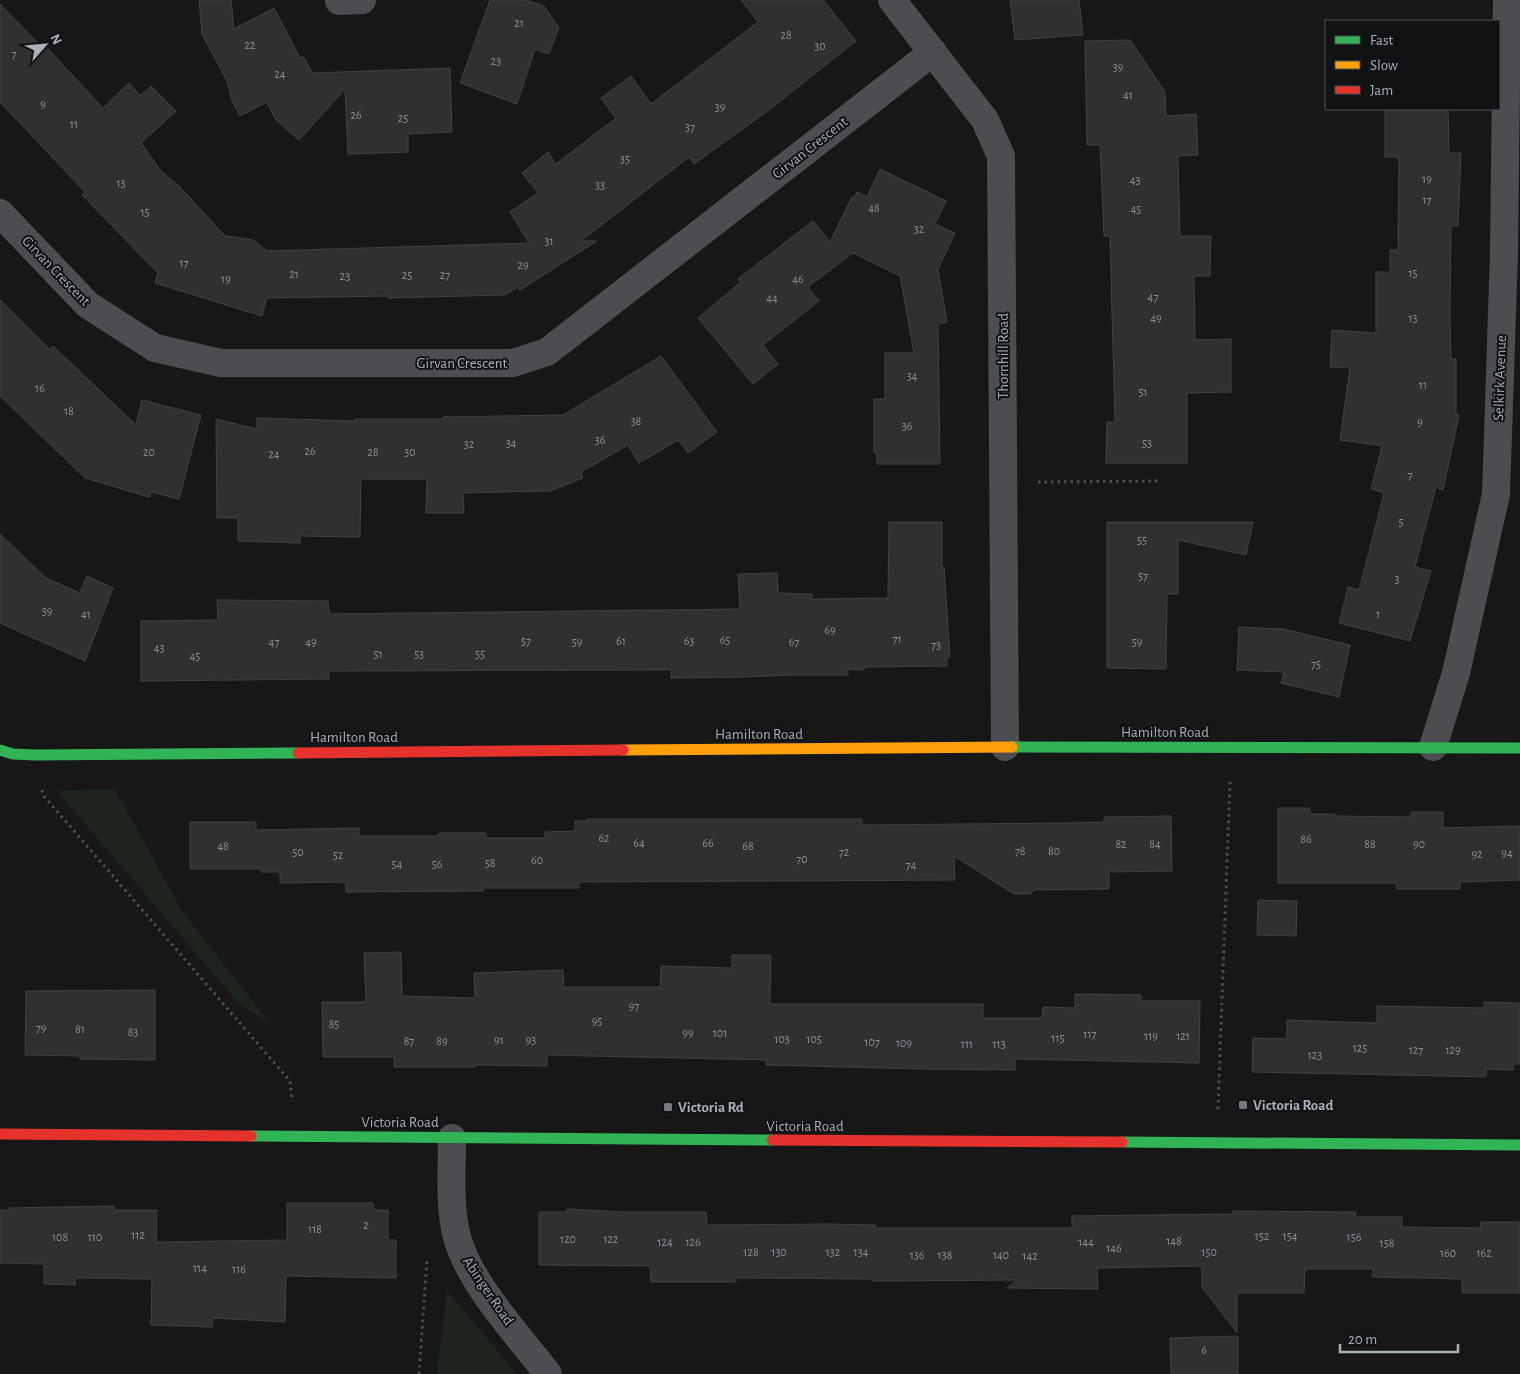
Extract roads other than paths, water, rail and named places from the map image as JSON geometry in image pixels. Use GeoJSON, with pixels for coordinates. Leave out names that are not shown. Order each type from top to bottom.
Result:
{"type":"FeatureCollection","features":[{"type":"Feature","properties":{"kind":"street"},"geometry":{"type":"LineString","coordinates":[[339,1],[362,0]]}},
{"type":"Feature","properties":{"kind":"street","name":"Thornhill Road"},"geometry":{"type":"LineString","coordinates":[[892,0],[985,120],[1001,156],[1005,747]]}},
{"type":"Feature","properties":{"kind":"street","name":"Selkirk Avenue"},"geometry":{"type":"LineString","coordinates":[[1432,747],[1456,673],[1496,494],[1504,252],[1507,0]]}},
{"type":"Feature","properties":{"kind":"street","name":"Girvan Crescent"},"geometry":{"type":"LineString","coordinates":[[0,213],[88,305],[155,348],[221,363],[513,363],[547,352],[933,52]]}},
{"type":"Feature","properties":{"kind":"street","name":"Hamilton Road"},"geometry":{"type":"LineString","coordinates":[[0,750],[13,754],[35,755],[1005,747],[1520,748]]}},
{"type":"Feature","properties":{"kind":"street","name":"Victoria Road"},"geometry":{"type":"LineString","coordinates":[[0,1134],[1520,1145]]}},
{"type":"Feature","properties":{"kind":"street","name":"Abinger Road"},"geometry":{"type":"LineString","coordinates":[[452,1138],[456,1236],[471,1271],[548,1374]]}},
{"type":"Feature","properties":{"kind":"place","name":"Victoria Road"},"geometry":{"type":"Point","coordinates":[1243,1105]}},
{"type":"Feature","properties":{"kind":"place","name":"Victoria Rd"},"geometry":{"type":"Point","coordinates":[668,1107]}}]}
